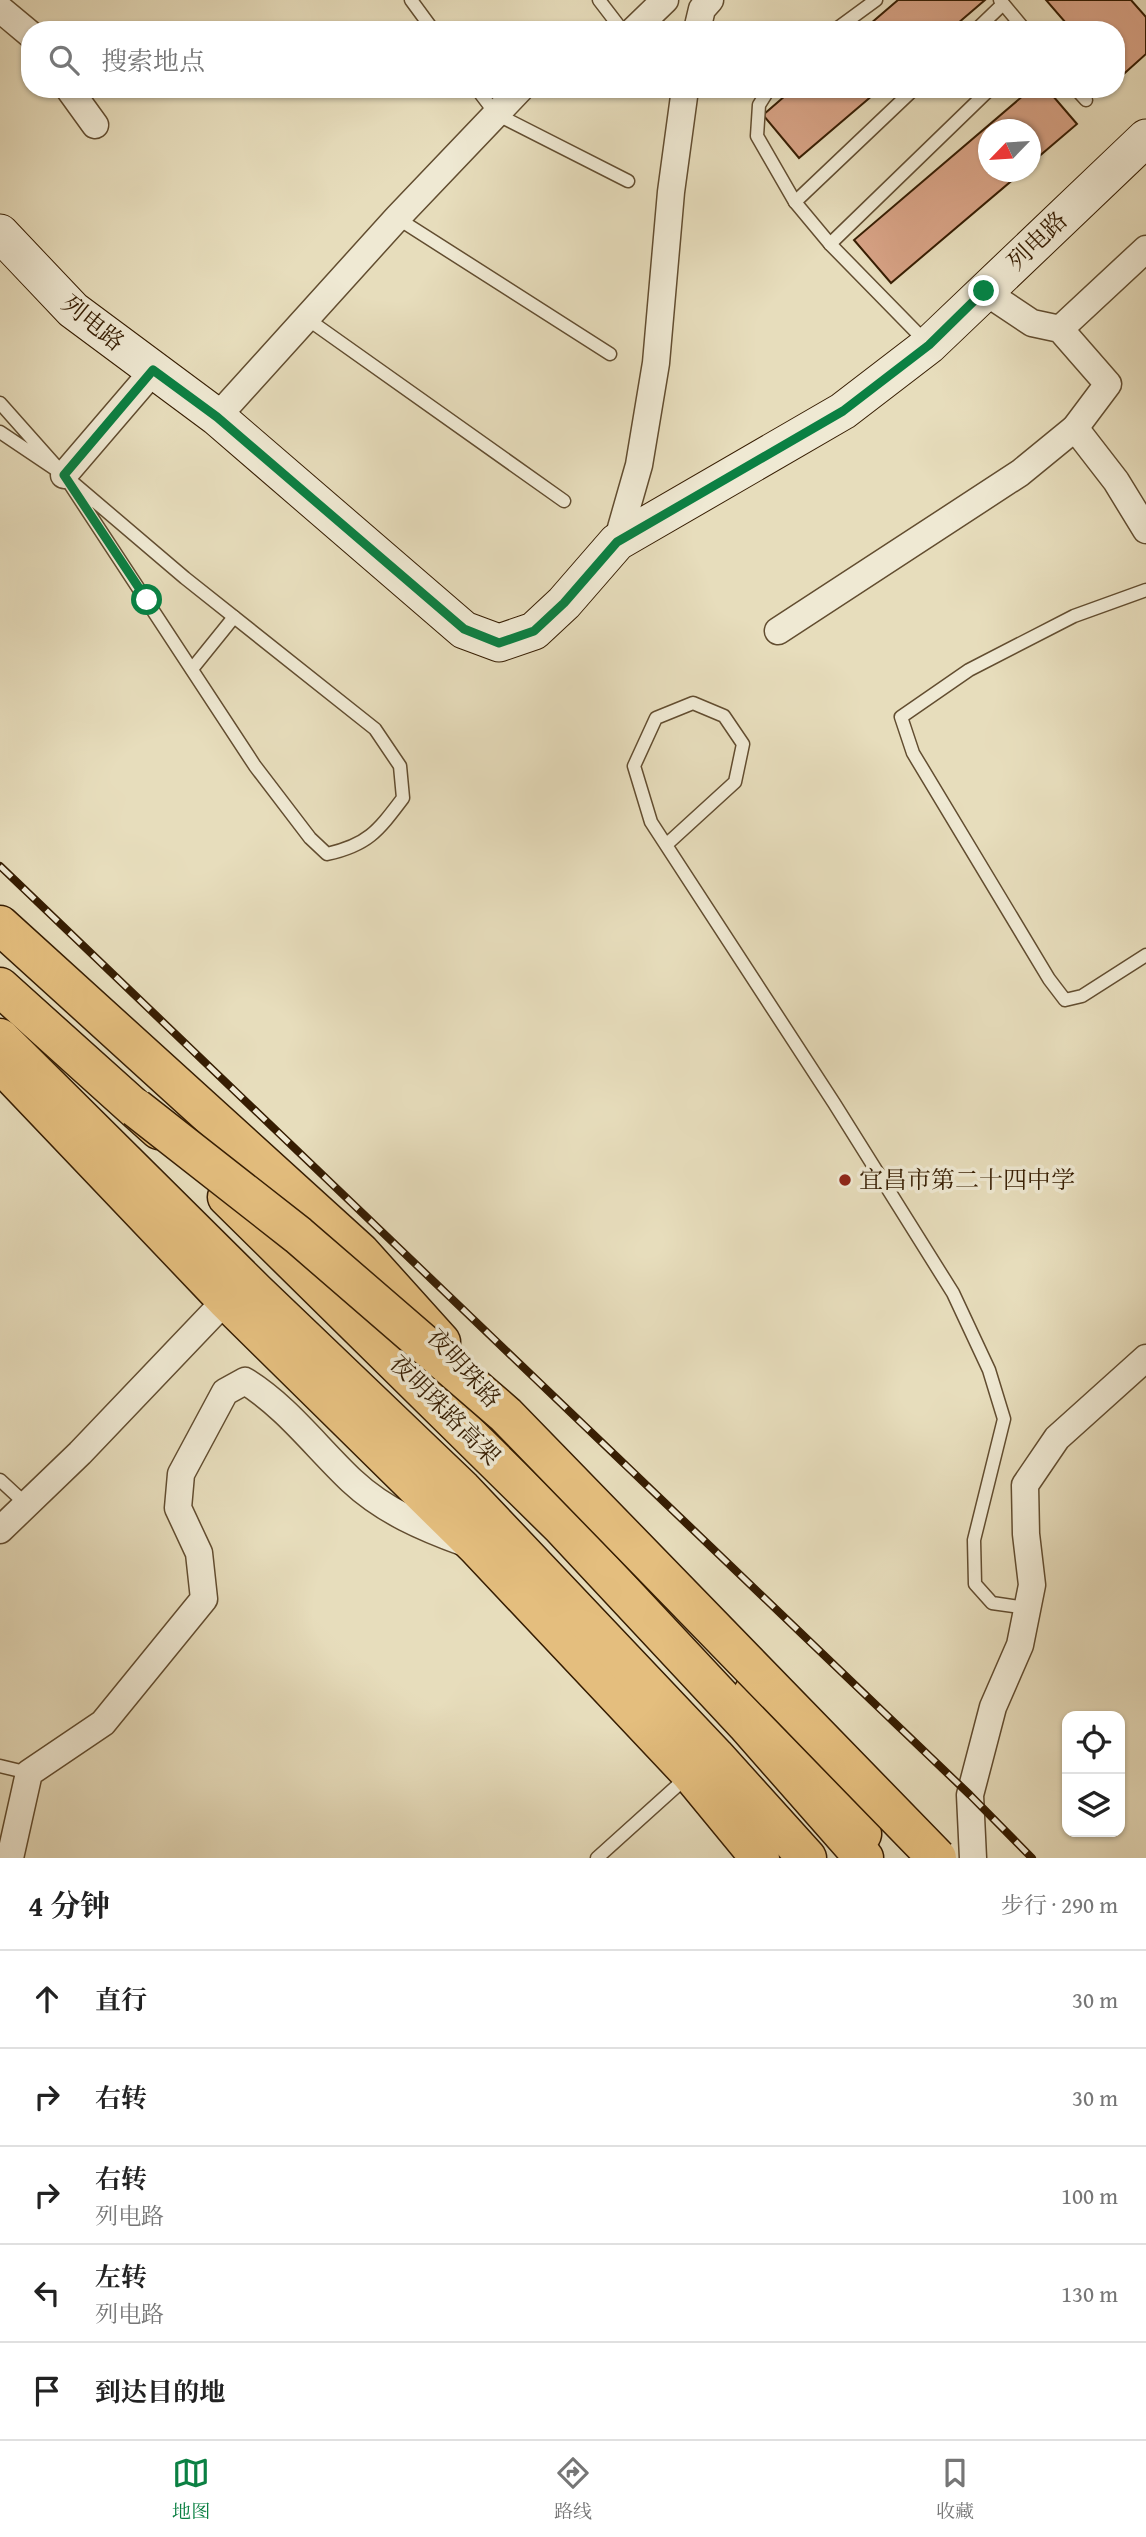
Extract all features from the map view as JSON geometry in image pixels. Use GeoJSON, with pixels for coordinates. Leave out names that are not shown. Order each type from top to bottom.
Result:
{"type":"FeatureCollection","features":[{"type":"Feature","properties":{"kind":"main road","name":"夜明珠路"},"geometry":{"type":"LineString","coordinates":[[0,925],[360,1252],[789,1733],[880,1858]]}},
{"type":"Feature","properties":{"kind":"main road","name":"夜明珠路高架"},"geometry":{"type":"LineString","coordinates":[[0,988],[136,1108],[562,1527],[746,1724],[864,1858]]}},
{"type":"Feature","properties":{"kind":"main road","name":"夜明珠路高架"},"geometry":{"type":"LineString","coordinates":[[0,1038],[256,1292],[462,1489],[807,1858]]}},
{"type":"Feature","properties":{"kind":"main road"},"geometry":{"type":"LineString","coordinates":[[0,1063],[226,1300],[477,1546],[690,1773],[760,1858]]}},
{"type":"Feature","properties":{"kind":"main road"},"geometry":{"type":"LineString","coordinates":[[136,1108],[298,1235],[506,1415],[937,1858]]}},
{"type":"Feature","properties":{"kind":"street"},"geometry":{"type":"LineString","coordinates":[[643,21],[664,0]]}},
{"type":"Feature","properties":{"kind":"street"},"geometry":{"type":"LineString","coordinates":[[699,21],[702,9],[710,0]]}},
{"type":"Feature","properties":{"kind":"street"},"geometry":{"type":"LineString","coordinates":[[0,9],[21,26]]}},
{"type":"Feature","properties":{"kind":"street"},"geometry":{"type":"LineString","coordinates":[[76,98],[95,125]]}},
{"type":"Feature","properties":{"kind":"street"},"geometry":{"type":"LineString","coordinates":[[217,417],[397,218],[511,98]]}},
{"type":"Feature","properties":{"kind":"street"},"geometry":{"type":"LineString","coordinates":[[617,542],[639,465],[656,363],[671,192],[683,98]]}},
{"type":"Feature","properties":{"kind":"street","name":"列电路"},"geometry":{"type":"LineString","coordinates":[[0,233],[73,310],[217,417],[464,629],[499,643],[534,631],[564,603],[617,542],[843,411],[929,345],[1146,138]]}},
{"type":"Feature","properties":{"kind":"street"},"geometry":{"type":"LineString","coordinates":[[1060,330],[1146,249]]}},
{"type":"Feature","properties":{"kind":"street"},"geometry":{"type":"LineString","coordinates":[[778,631],[1020,473],[1075,428],[1108,384],[1060,330],[1032,323],[984,291]]}},
{"type":"Feature","properties":{"kind":"street"},"geometry":{"type":"LineString","coordinates":[[64,475],[153,370]]}},
{"type":"Feature","properties":{"kind":"street"},"geometry":{"type":"LineString","coordinates":[[1075,428],[1116,481],[1146,530]]}},
{"type":"Feature","properties":{"kind":"street"},"geometry":{"type":"LineString","coordinates":[[0,1530],[226,1300]]}},
{"type":"Feature","properties":{"kind":"street"},"geometry":{"type":"LineString","coordinates":[[973,1858],[970,1795],[993,1707],[1020,1645],[1032,1585],[1026,1534],[1025,1485],[1057,1437],[1146,1358]]}},
{"type":"Feature","properties":{"kind":"street"},"geometry":{"type":"LineString","coordinates":[[10,1858],[29,1773],[103,1723],[204,1599],[199,1553],[178,1508],[181,1474],[225,1392],[246,1381],[270,1397],[354,1482],[399,1516],[477,1546]]}},
{"type":"Feature","properties":{"kind":"lane"},"geometry":{"type":"LineString","coordinates":[[411,0],[426,21]]}},
{"type":"Feature","properties":{"kind":"lane"},"geometry":{"type":"LineString","coordinates":[[599,0],[615,21]]}},
{"type":"Feature","properties":{"kind":"lane"},"geometry":{"type":"LineString","coordinates":[[847,21],[876,0]]}},
{"type":"Feature","properties":{"kind":"lane"},"geometry":{"type":"LineString","coordinates":[[984,21],[1002,2],[1018,21]]}},
{"type":"Feature","properties":{"kind":"lane"},"geometry":{"type":"LineString","coordinates":[[484,98],[496,114],[628,181]]}},
{"type":"Feature","properties":{"kind":"lane"},"geometry":{"type":"LineString","coordinates":[[763,98],[759,105],[757,136],[796,202],[830,244],[929,345]]}},
{"type":"Feature","properties":{"kind":"lane"},"geometry":{"type":"LineString","coordinates":[[796,202],[905,98]]}},
{"type":"Feature","properties":{"kind":"lane"},"geometry":{"type":"LineString","coordinates":[[830,244],[981,98]]}},
{"type":"Feature","properties":{"kind":"lane"},"geometry":{"type":"LineString","coordinates":[[397,218],[610,354]]}},
{"type":"Feature","properties":{"kind":"lane"},"geometry":{"type":"LineString","coordinates":[[306,318],[564,501]]}},
{"type":"Feature","properties":{"kind":"lane"},"geometry":{"type":"LineString","coordinates":[[0,403],[64,475],[256,766],[310,838],[327,854],[353,849],[381,827],[403,798],[400,766],[374,729],[185,578],[64,475],[0,432]]}},
{"type":"Feature","properties":{"kind":"lane"},"geometry":{"type":"LineString","coordinates":[[1146,590],[1074,616],[1015,646],[969,670],[901,717],[912,753],[1049,979],[1065,1000],[1083,996],[1146,955]]}},
{"type":"Feature","properties":{"kind":"lane"},"geometry":{"type":"LineString","coordinates":[[192,669],[234,617]]}},
{"type":"Feature","properties":{"kind":"lane"},"geometry":{"type":"LineString","coordinates":[[666,845],[736,782],[743,744],[724,716],[693,703],[656,718],[634,766],[651,822],[834,1103],[953,1293],[989,1370],[1004,1419],[974,1540],[975,1584],[992,1603],[1027,1608]]}},
{"type":"Feature","properties":{"kind":"lane"},"geometry":{"type":"LineString","coordinates":[[0,1480],[27,1505]]}},
{"type":"Feature","properties":{"kind":"lane"},"geometry":{"type":"LineString","coordinates":[[0,1766],[29,1773]]}},
{"type":"Feature","properties":{"kind":"lane"},"geometry":{"type":"LineString","coordinates":[[597,1858],[690,1773]]}},
{"type":"Feature","properties":{"kind":"building"},"geometry":{"type":"Polygon","coordinates":[[[898,0],[985,0],[960,21],[874,21],[898,0]]]}},
{"type":"Feature","properties":{"kind":"building"},"geometry":{"type":"Polygon","coordinates":[[[1046,0],[1131,0],[1146,17],[1146,54],[1125,73],[1125,21],[1064,21],[1046,0]]]}},
{"type":"Feature","properties":{"kind":"building"},"geometry":{"type":"Polygon","coordinates":[[[783,98],[869,98],[799,158],[763,115],[783,98]]]}},
{"type":"Feature","properties":{"kind":"building"},"geometry":{"type":"Polygon","coordinates":[[[1020,98],[1055,98],[1077,124],[1041,155],[1041,119],[996,119],[1020,98]]]}},
{"type":"Feature","properties":{"kind":"building"},"geometry":{"type":"Polygon","coordinates":[[[978,134],[978,182],[1010,182],[891,283],[854,240],[978,134]]]}},
{"type":"Feature","properties":{"kind":"railway"},"geometry":{"type":"LineString","coordinates":[[0,866],[970,1795],[1032,1858]]}},
{"type":"Feature","properties":{"kind":"place","name":"宜昌市第二十四中学"},"geometry":{"type":"Point","coordinates":[845,1180]}},
{"type":"Feature","properties":{"kind":"route"},"geometry":{"type":"LineString","coordinates":[[147,600],[64,475],[153,370],[217,417],[464,629],[499,643],[534,631],[564,603],[617,542],[843,411],[929,345],[984,291]]}}]}
